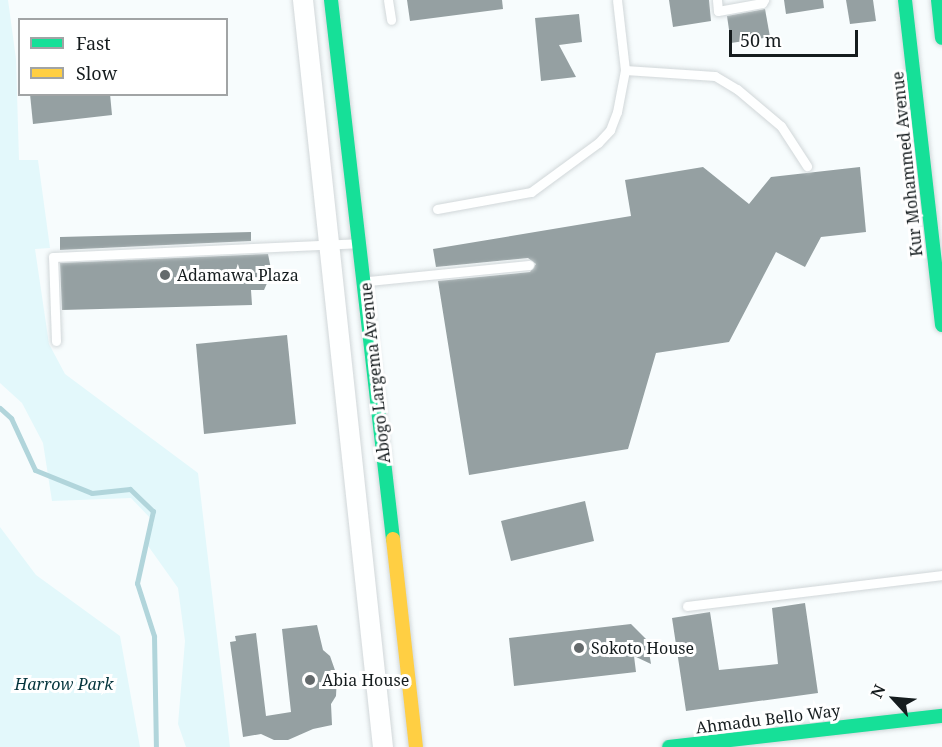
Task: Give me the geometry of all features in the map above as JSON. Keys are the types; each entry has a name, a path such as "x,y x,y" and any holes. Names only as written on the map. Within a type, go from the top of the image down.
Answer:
{"street":[{"name":"Abogo Largema Avenue","path":"303,0 383,747"},
{"name":"Abogo Largema Avenue","path":"331,0 365,282 416,747"},
{"name":"Kur Mohammed Avenue","path":"905,0 942,324"},
{"path":"938,0 942,38"},
{"name":"Ahmadu Bello Way","path":"669,747 942,716"}],"lane":[{"path":"388,0 391,20"},
{"path":"437,209 531,192 598,143 610,130 617,112 625,70 617,0"},
{"path":"717,0 718,11 762,3 764,0"},
{"path":"625,70 715,76 737,89 782,126 807,166"},
{"path":"56,341 53,257 359,243"},
{"path":"365,282 529,266"},
{"path":"687,606 942,575"}],"green space":[{"path":"0,0 8,0 16,59 19,160 38,160 50,248 35,249 49,344 65,374 198,473 230,747 186,747 178,724 185,641 178,588 146,543 154,522 131,498 52,501 43,443 22,403 0,383"},
{"name":"Harrow Park","path":"0,527 36,575 120,636 140,747 0,747"}],"building":[{"path":"407,0 502,0 503,9 410,21"},
{"path":"669,0 709,0 711,21 673,27"},
{"path":"784,0 823,0 824,8 786,14"},
{"path":"846,0 873,0 876,21 850,24"},
{"path":"765,9 770,37 731,43 727,16"},
{"path":"579,14 582,42 559,45 576,77 541,81 535,18"},
{"path":"30,96 110,96 112,115 33,124"},
{"path":"703,167 749,204 771,177 860,167 866,232 821,237 805,267 776,252 729,342 656,353 628,449 469,475 438,281 530,272 536,264 528,258 436,267 433,249 631,216 625,180"},
{"path":"251,232 251,241 60,250 60,237"},
{"name":"Adamawa Plaza","path":"268,254 271,269 268,281 264,290 251,290 252,305 62,310 60,263"},
{"path":"287,335 296,424 204,434 196,344"},
{"path":"585,501 594,541 511,561 501,521"},
{"path":"805,603 818,693 686,711 672,618 710,612 719,670 778,664 772,608"},
{"name":"Sokoto House","path":"631,624 647,640 651,664 634,656 636,672 514,686 509,638"},
{"name":"Abia House","path":"317,625 323,650 330,656 337,676 336,696 331,704 332,725 313,729 288,740 274,740 261,734 243,737 230,642 236,641 235,636 256,633 266,716 291,712 282,629"}],"waterway":[{"path":"0,408 11,418 35,470 92,493 130,489 153,511 137,583 154,636 156,747"}],"traffic: fast":[{"path":"331,0 393,539"},
{"path":"905,0 942,325"},
{"path":"938,0 942,38"},
{"path":"669,747 942,716"}],"traffic: slow":[{"path":"393,539 416,747"}],"place":[{"name":"Adamawa Plaza","path":"165,275"},
{"name":"Sokoto House","path":"579,648"},
{"name":"Abia House","path":"310,680"}]}
